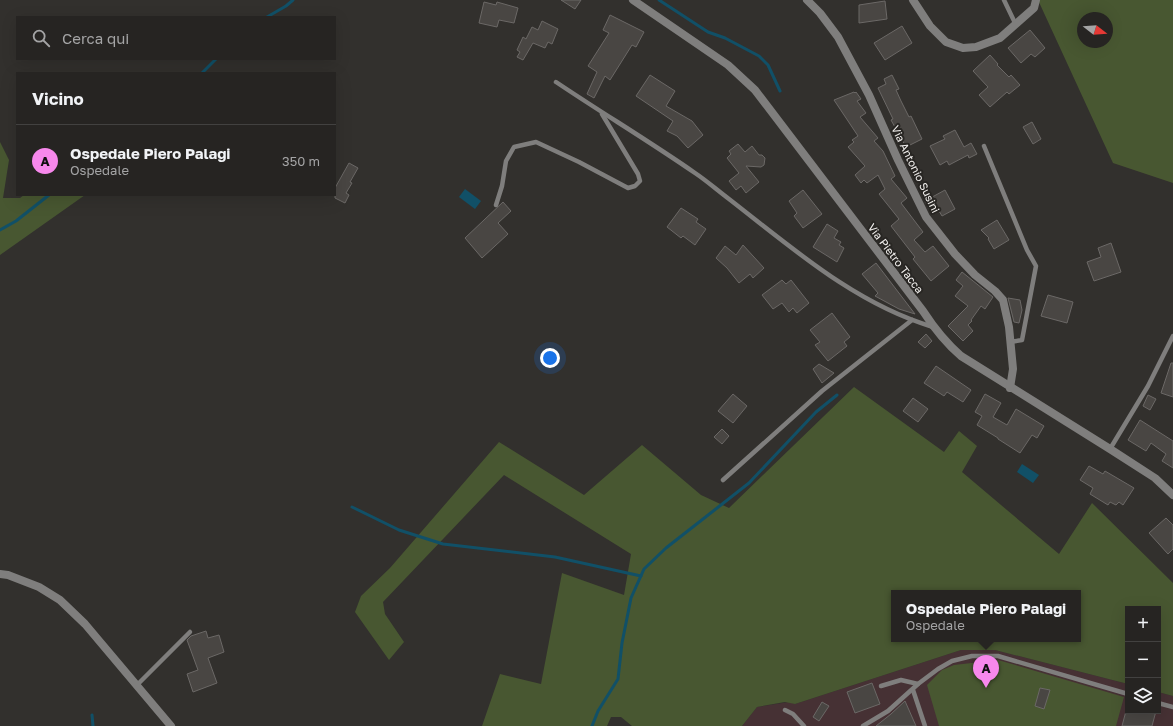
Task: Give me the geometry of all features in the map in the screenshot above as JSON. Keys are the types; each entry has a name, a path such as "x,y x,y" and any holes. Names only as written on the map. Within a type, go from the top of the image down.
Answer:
{"street":[{"name":"Via Pietro Tacca","path":"632,0 728,65 756,90 923,311 933,327 951,348 1010,388 1155,478 1173,495"},
{"name":"Via Antonio Susini","path":"807,0 820,13 842,43 926,217 955,254 975,275 995,291 1003,300 1009,327 1013,369 1010,388"},
{"path":"913,0 930,26 946,42 963,48 976,47 1000,38 1034,8 1036,0"},
{"path":"0,574 8,575 39,587 60,600 85,624 171,726"}],"lane":[{"path":"1004,0 1016,25"},
{"path":"556,82 696,173 814,265 872,301 912,320 933,327"},
{"path":"496,205 502,186 506,161 514,146 536,142 579,162 628,188 635,186 640,181 638,174 602,113"},
{"path":"984,146 1027,250 1036,266 1022,340 1010,342"},
{"path":"723,480 822,391 912,320"},
{"path":"1110,449 1148,386 1173,336"},
{"path":"137,685 190,632"},
{"path":"863,726 888,712 918,684 938,668 952,661 972,656 998,656 1125,693"},
{"path":"881,686 901,680 918,684"},
{"path":"913,690 925,726"},
{"path":"1161,703 1173,707"},
{"path":"785,710 793,714 804,726"}],"shaded area":[{"path":"961,650 995,650 1125,683 1125,714 1161,714 1161,693 1173,696 1173,726 742,726 757,707 789,702 795,704"}],"green space":[{"path":"1038,0 1173,0 1173,183 1113,163"},
{"path":"0,142 9,160 3,198 20,198 23,196 84,196 0,255"},
{"path":"854,387 944,452 959,431 977,446 962,472 1059,554 1092,503 1173,583 1173,696 1161,693 1161,606 1125,606 1125,683 995,650 961,650 795,704 785,702 757,707 742,726 632,726 621,717 611,717 607,726 482,726 500,674 541,684 562,573 624,595 631,554 504,475 383,602 385,614 404,642 389,660 355,612 361,596 390,568 499,442 584,495 642,445 701,495 729,508"},
{"path":"998,660 1124,697 1116,726 939,726 927,685 942,670 954,665"}],"water":[{"path":"465,189 481,201 475,209 459,197"},
{"path":"1022,464 1039,475 1033,483 1017,472"}],"building":[{"path":"561,0 581,0 575,9"},
{"path":"885,1 887,19 859,23 859,5"},
{"path":"484,2 496,5 497,2 518,8 514,23 499,20 497,27 479,23"},
{"path":"610,15 644,32 636,47 632,45 610,80 605,76 594,98 587,94 597,72 588,66 609,33 603,30"},
{"path":"542,21 558,29 552,44 548,42 545,48 533,43 523,60 517,57 520,52 517,50 523,37 526,39 532,27 538,30"},
{"path":"902,26 912,43 885,60 874,43"},
{"path":"1030,30 1045,48 1035,57 1031,54 1021,63 1008,48"},
{"path":"990,55 998,64 997,65 1009,77 1011,75 1020,85 1009,94 1007,92 990,107 979,95 988,87 973,71"},
{"path":"650,75 675,91 666,106 692,121 703,135 688,148 677,136 667,131 673,121 636,96"},
{"path":"892,75 899,89 896,90 901,101 909,117 911,116 922,139 906,147 891,120 893,119 878,88 886,84 884,79"},
{"path":"856,92 861,99 857,101 866,113 860,117 878,138 874,141 883,151 895,176 891,179 907,198 901,203 923,232 914,240 925,252 933,246 949,266 931,281 913,259 915,257 891,226 899,219 879,194 885,189 878,175 867,183 864,180 861,183 855,175 865,166 848,147 854,142 852,140 858,136 834,100"},
{"path":"1032,122 1041,139 1033,144 1023,127"},
{"path":"955,130 964,147 971,143 977,154 969,158 968,155 949,165 947,161 940,165 930,146 945,139 943,136"},
{"path":"738,144 745,152 752,146 759,155 762,155 765,158 764,165 761,167 746,166 759,182 746,193 741,186 736,190 729,181 739,173 727,158 731,154 729,151"},
{"path":"349,163 358,168 350,182 352,183 346,193 349,195 345,203 335,198 336,186"},
{"path":"803,190 822,214 803,228 794,216 797,213 789,201"},
{"path":"945,190 955,209 942,216 936,206 930,210 925,201"},
{"path":"503,202 511,211 498,223 508,234 482,258 465,238"},
{"path":"681,208 698,219 696,222 706,229 695,245 683,236 681,238 667,227"},
{"path":"997,220 1009,240 994,249 988,239 989,238 981,230"},
{"path":"827,224 838,231 834,238 841,242 839,245 844,248 837,262 813,247"},
{"path":"1111,243 1121,272 1094,281 1087,262 1101,257 1098,248"},
{"path":"743,245 764,268 753,278 750,274 739,283 727,268 716,258 725,246 736,255"},
{"path":"876,263 915,314 899,309 875,296 878,293 862,274"},
{"path":"962,272 993,297 985,309 981,306 971,320 972,321 968,325 973,331 963,341 948,326 968,306 955,296 963,286 956,280"},
{"path":"782,280 786,284 791,280 809,303 797,313 793,308 789,312 782,303 773,309 762,295"},
{"path":"1048,295 1073,302 1067,323 1041,316"},
{"path":"1008,298 1020,300 1022,310 1019,323 1014,322"},
{"path":"832,313 850,337 844,342 847,346 828,361 815,345 820,342 810,330"},
{"path":"926,334 932,341 925,348 918,342"},
{"path":"1171,363 1173,363 1173,397 1161,393"},
{"path":"819,364 834,373 822,383 813,369"},
{"path":"936,366 971,390 963,402 947,392 944,396 924,383"},
{"path":"733,394 747,406 733,423 718,411"},
{"path":"985,394 1001,403 993,417 1007,425 1016,409 1044,426 1037,438 1032,435 1020,453 977,425 982,416 975,412"},
{"path":"1148,395 1156,399 1150,410 1143,406"},
{"path":"913,398 928,409 918,422 903,411"},
{"path":"1140,420 1173,441 1173,468 1162,461 1166,454 1151,443 1146,451 1128,440"},
{"path":"722,429 729,436 722,444 714,437"},
{"path":"1089,466 1103,474 1105,471 1134,488 1123,505 1119,502 1116,505 1110,502 1108,505 1090,494 1093,488 1080,480"},
{"path":"1166,518 1173,525 1173,549 1168,554 1149,533"},
{"path":"206,631 208,638 219,635 224,652 208,658 217,683 193,692 187,674 198,670 187,640 191,636"},
{"path":"872,683 880,704 855,713 847,692"},
{"path":"1040,688 1050,690 1044,709 1035,706"},
{"path":"905,701 916,726 876,726 891,714"},
{"path":"822,702 829,706 819,721 813,717"},
{"path":"1125,714 1155,714 1152,726 1122,726"}],"waterway":[{"path":"269,16 293,0"},
{"path":"659,0 708,32 725,38 759,56 768,65 780,91"},
{"path":"203,72 215,60"},
{"path":"0,230 16,221 48,196"},
{"path":"592,726 598,711 618,679 622,643 631,598 644,569 666,548 749,483 816,412 837,395"},
{"path":"352,507 399,530 443,544 555,557 641,576"},
{"path":"92,715 93,726"}],"place":[{"name":"Ospedale Piero Palagi","path":"986,688"}]}
